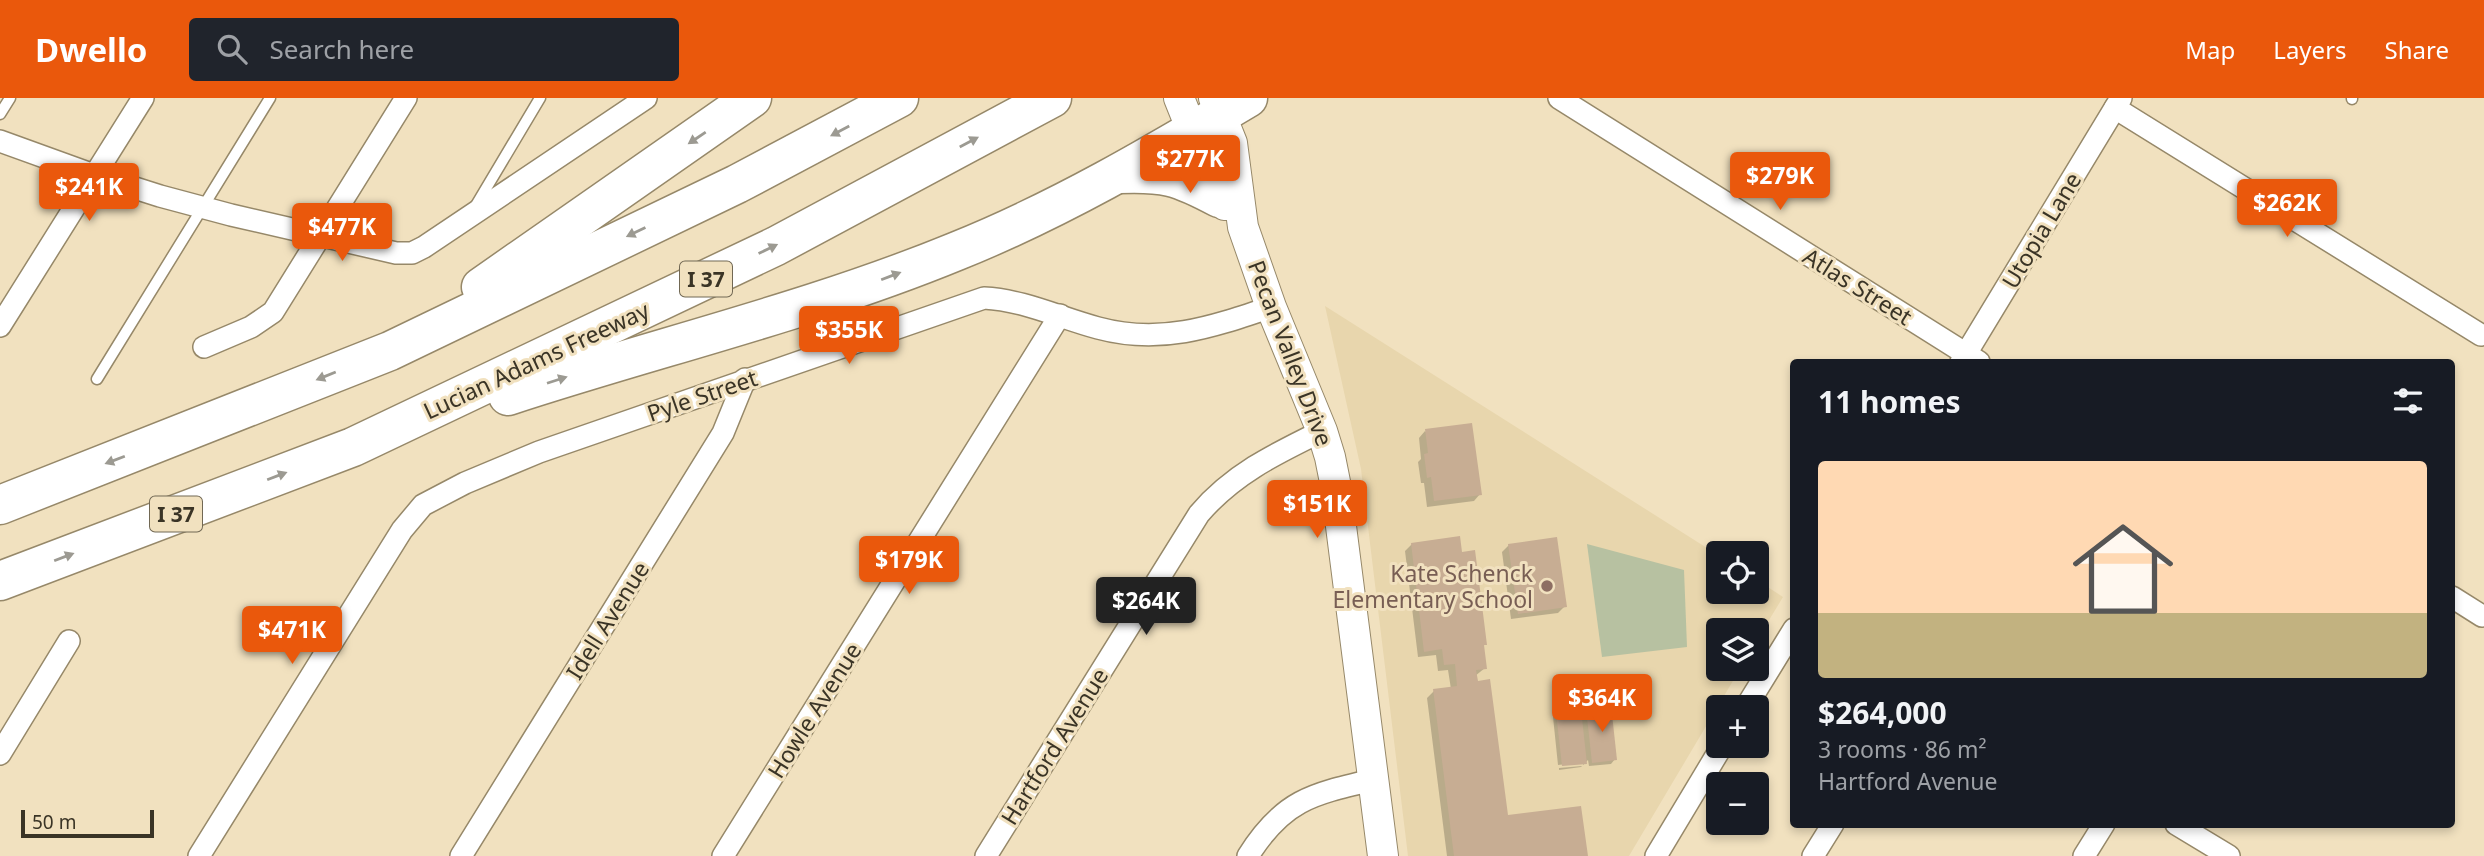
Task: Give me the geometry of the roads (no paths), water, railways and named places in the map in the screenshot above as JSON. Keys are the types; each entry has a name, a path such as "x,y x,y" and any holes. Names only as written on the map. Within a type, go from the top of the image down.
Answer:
{"highway":[{"path":"390,351 752,98"},
{"path":"0,505 390,351 737,184 899,98"},
{"name":"Lucian Adams Freeway","path":"0,581 353,447 776,246 1052,98"},
{"path":"353,447 560,379 844,294 1000,233 1118,174 1211,108"},
{"path":"1118,174 1167,174 1219,198"}],"main road":[{"name":"Pecan Valley Drive","path":"1211,108 1219,198 1243,227"},
{"name":"Pecan Valley Drive","path":"1211,108 1232,143 1243,227 1271,307 1331,457 1383,856"}],"street":[{"path":"0,326 143,98"},
{"path":"204,347 251,327 273,312 406,98"},
{"path":"0,141 94,176 202,207 396,253 412,253 646,98"},
{"name":"Atlas Street","path":"1559,98 1966,359"},
{"path":"2118,103 2481,335"},
{"name":"Utopia Lane","path":"1969,359 2118,103"},
{"name":"Pyle Street","path":"199,856 402,530 423,505 538,452 984,298 1009,301 1122,334 1160,335 1214,327 1271,307"},
{"name":"Howle Avenue","path":"723,856 1060,315"},
{"name":"Idell Avenue","path":"461,856 723,433 745,379"},
{"name":"Hartford Avenue","path":"986,856 1199,514 1213,498 1245,471 1322,431"},
{"path":"2455,599 2482,616"},
{"path":"1753,695 1790,636"},
{"path":"0,754 69,641"},
{"path":"1656,856 1716,758"},
{"path":"1248,856 1261,834 1289,808 1323,792 1373,780"},
{"path":"1813,856 1830,828"},
{"path":"2084,856 2102,828"},
{"path":"2183,828 2229,856"}],"lane":[{"path":"0,114 10,98"},
{"path":"97,379 270,98"},
{"path":"469,217 540,98"}],"place":[{"name":"Kate Schenck Elementary School","path":"1547,586"}]}
